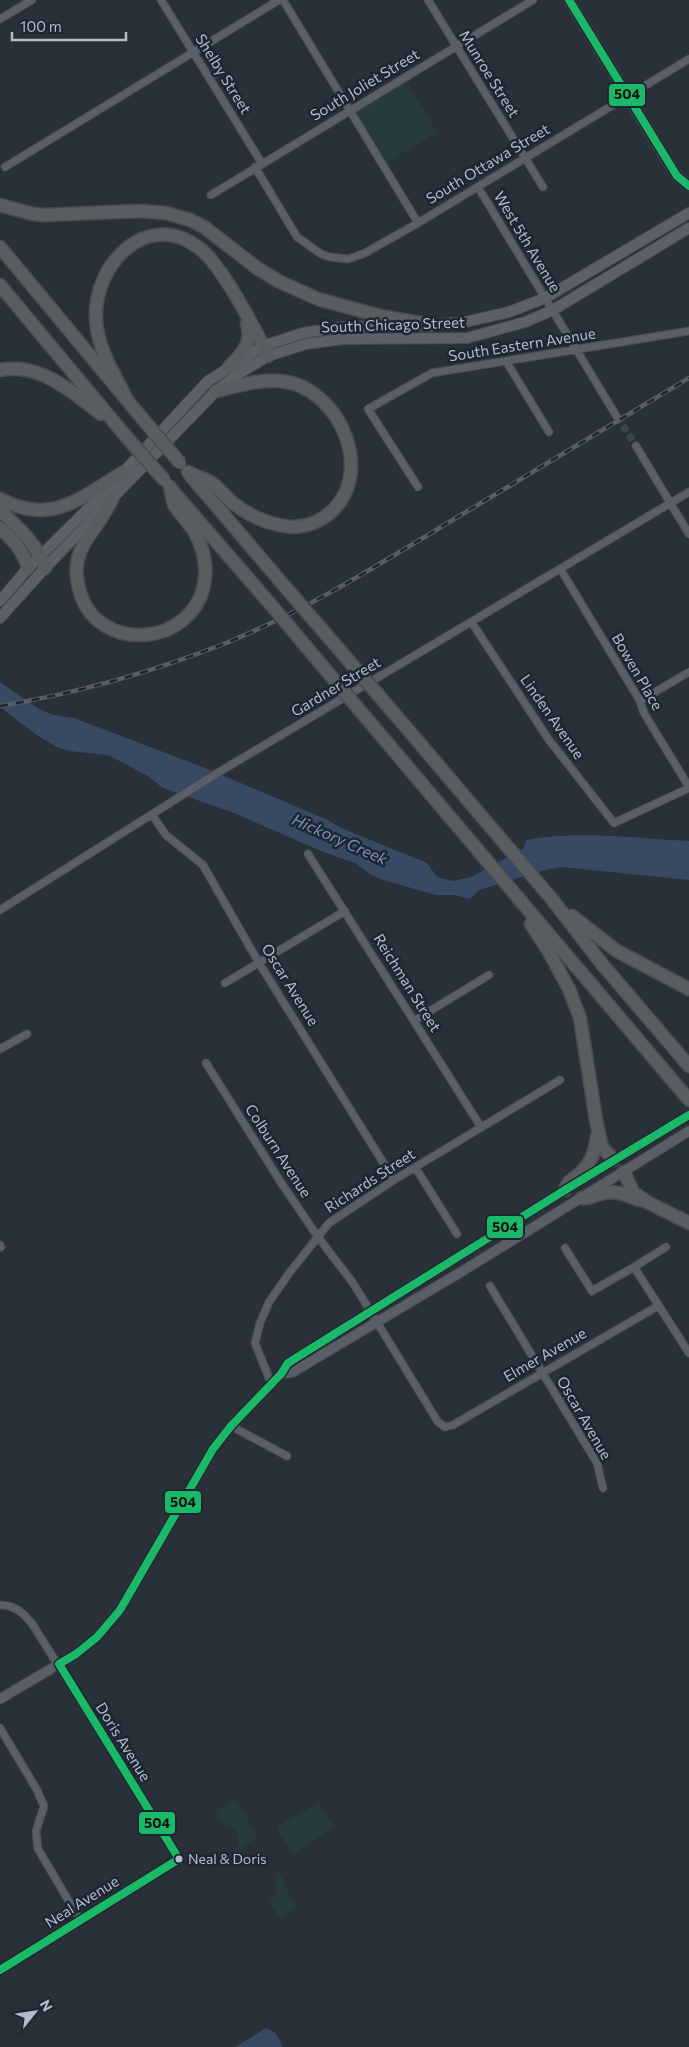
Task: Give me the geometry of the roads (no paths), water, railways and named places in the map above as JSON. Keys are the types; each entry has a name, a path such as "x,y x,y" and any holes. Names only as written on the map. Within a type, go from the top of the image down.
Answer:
{"highway":[{"path":"0,205 42,215 155,211 176,215 204,227 257,268 298,291 342,307 431,325"},
{"path":"127,400 103,350 98,333 96,312 98,292 106,274 117,258 133,244 149,236 177,236 193,244 215,264 265,351"},
{"path":"0,247 184,468 551,898 602,964 689,1066"},
{"path":"0,285 688,1098"},
{"path":"229,367 243,353 247,346 249,330 244,314"},
{"path":"0,370 20,368 40,373 61,383 121,430"},
{"path":"184,468 212,483 238,507 280,526 302,526 316,523 339,505 347,488 351,469 350,448 344,429 333,411 318,397 301,387 281,381 258,381 216,391"},
{"path":"0,499 14,506 33,510 58,509 75,502 124,472"},
{"path":"112,500 85,541 77,560 77,581 81,599 93,616 106,626 125,634 142,636 158,634 176,626 191,613 201,596 205,578 204,557 199,544 192,528 174,506 167,484"},
{"path":"0,510 32,542 43,563"},
{"path":"0,528 16,543 28,568"},
{"path":"551,898 591,933 617,951 689,989"},
{"path":"525,907 530,923 550,952 569,989 580,1018 602,1147 614,1160"},
{"path":"565,1190 570,1180 584,1170 592,1159 598,1128"},
{"path":"624,1172 633,1192 647,1202"},
{"path":"582,1198 617,1192 647,1202 689,1223"}],"main road":[{"path":"569,0 668,162 678,176 689,186"},
{"name":"South Chicago Street","path":"0,618 43,563 124,472 208,381 229,367 303,333 342,327 431,325 465,322 530,305 689,213"},
{"name":"South Chicago Street","path":"0,601 28,568 43,563 112,500 216,391 265,351 343,339 467,338 499,330 553,310 689,228"}],"street":[{"path":"0,19 20,3 32,0"},
{"name":"Shelby Street","path":"161,0 262,162"},
{"path":"5,167 279,0"},
{"path":"283,0 418,222"},
{"name":"Munroe Street","path":"428,0 543,187"},
{"name":"South Joliet Street","path":"210,194 534,0"},
{"name":"South Ottawa Street","path":"255,167 297,237 330,258 348,259 365,253 478,187 689,59"},
{"name":"West 5th Avenue","path":"478,187 618,417"},
{"name":"South Eastern Avenue","path":"418,487 368,409 432,373 689,331"},
{"path":"506,361 549,432"},
{"path":"636,446 689,534"},
{"name":"Gardner Street","path":"0,910 220,772 689,492"},
{"name":"Bowen Place","path":"561,570 640,701 644,713 689,788"},
{"name":"Linden Avenue","path":"472,623 549,740 614,823 689,788"},
{"path":"640,701 689,672"},
{"name":"Oscar Avenue","path":"152,815 166,835 203,865 260,963 394,1180"},
{"name":"Reichman Street","path":"308,854 415,1020 481,1128"},
{"path":"225,983 345,912"},
{"path":"415,1020 489,975"},
{"path":"0,1049 26,1034"},
{"name":"Colburn Avenue","path":"206,1063 243,1125 318,1236 353,1283 438,1422 445,1427"},
{"name":"Richards Street","path":"272,1383 260,1360 255,1343 260,1323 269,1302 318,1236 330,1223 394,1180 560,1080"},
{"path":"0,1699 76,1654 97,1637 120,1610 213,1449 231,1426 281,1374 288,1364 565,1190 689,1115"},
{"path":"281,1374 293,1372 377,1322 689,1131"},
{"path":"614,1160 624,1172"},
{"path":"416,1167 456,1234"},
{"path":"565,1248 592,1291 666,1247"},
{"path":"634,1267 658,1306 686,1341 689,1353"},
{"name":"Oscar Avenue","path":"490,1286 597,1463 603,1488"},
{"name":"Elmer Avenue","path":"445,1427 453,1425 658,1306"},
{"path":"231,1426 287,1456"},
{"name":"Doris Avenue","path":"0,1605 11,1605 26,1615 59,1664 179,1859"},
{"path":"0,1728 37,1790 44,1806 36,1831 38,1848 80,1920"},
{"name":"Neal Avenue","path":"0,1970 179,1859"}],"water":[{"name":"Hickory Creek","path":"0,682 39,709 53,715 74,718 205,768 328,820 341,828 427,863 437,877 453,881 471,877 524,848 526,840 587,835 689,841 689,880 562,867 541,871 479,890 470,899 455,895 436,895 383,880 371,875 355,863 321,851 234,813 163,788 146,775 108,755 69,751 57,747 38,736 0,707"},
{"path":"266,2028 277,2035 282,2047 235,2047"}],"tunnel":[{"path":"617,417 636,446"}],"railway":[{"path":"0,706 58,695 143,672 199,654 284,617 369,570 689,378"}],"place":[{"name":"Neal & Doris","path":"179,1859"}]}
